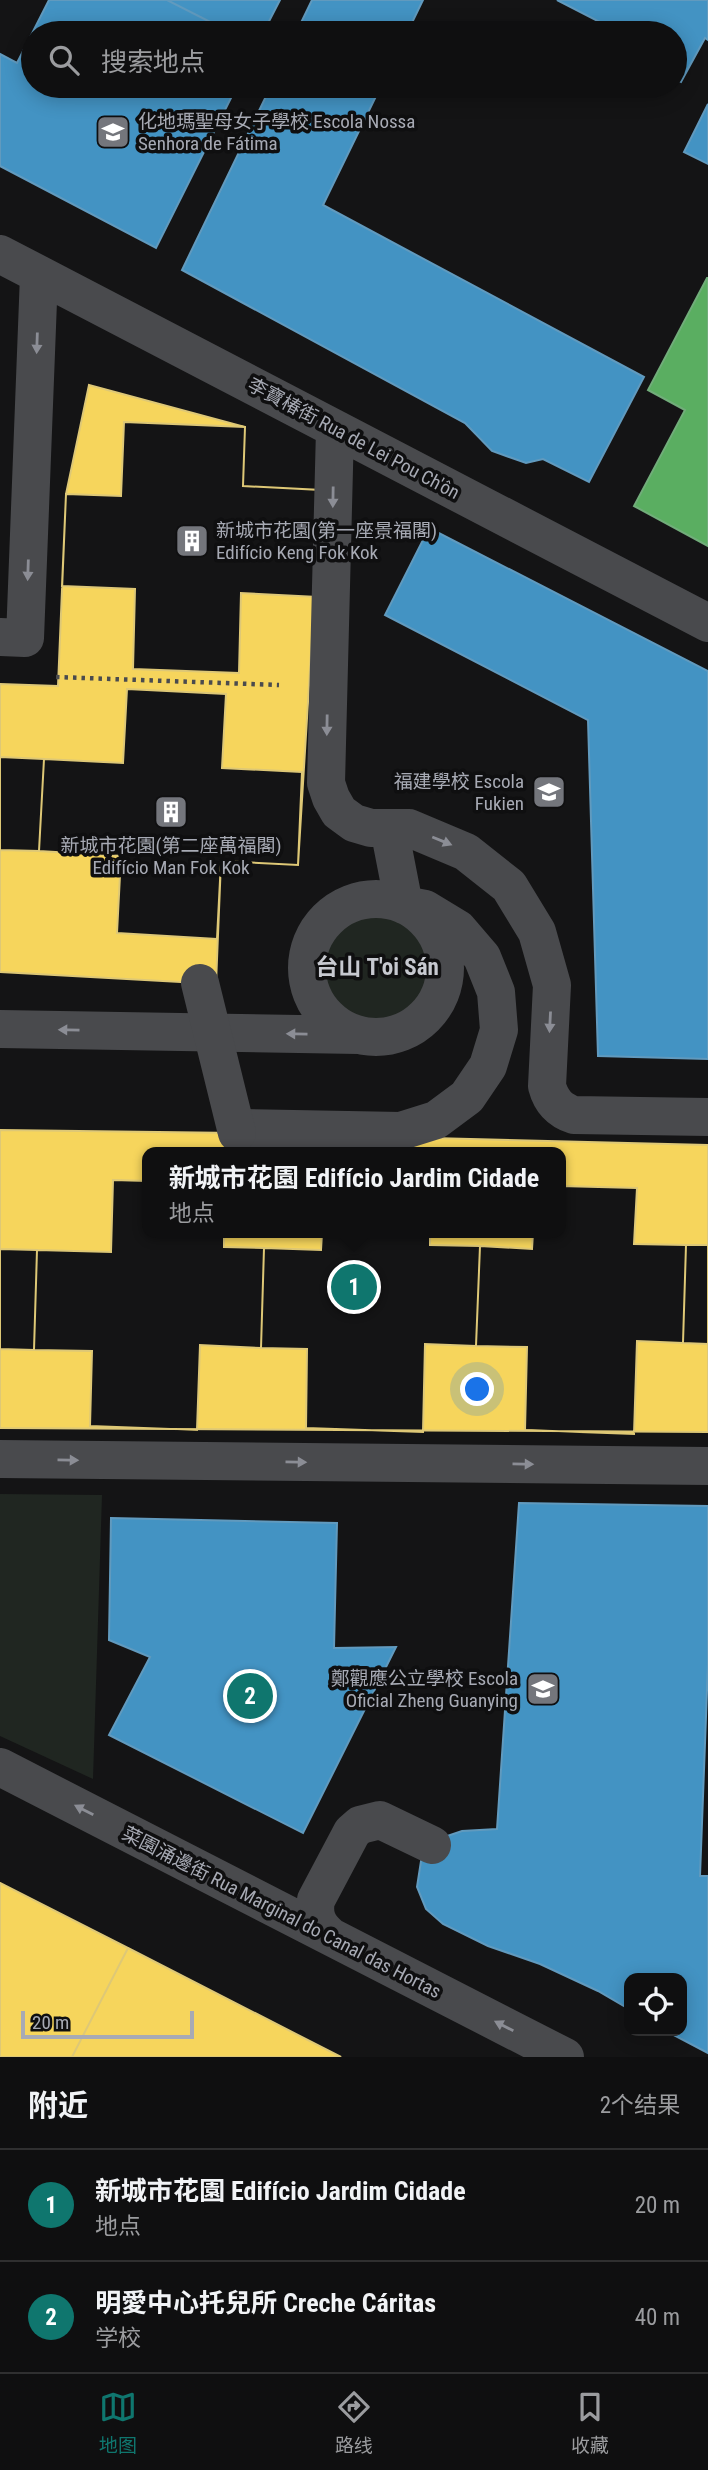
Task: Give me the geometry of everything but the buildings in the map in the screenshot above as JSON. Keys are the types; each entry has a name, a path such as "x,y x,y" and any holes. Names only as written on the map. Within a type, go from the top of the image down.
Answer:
{"street":[{"name":"李寶椿街 Rua de Lei Pou Ch'ôn","path":"0,254 708,623"},
{"path":"0,637 25,638 39,275"},
{"path":"335,429 326,783 331,799 339,812 354,822 371,828 409,828 467,852 509,886 537,932 552,985 547,1086 556,1105 574,1115 708,1117"},
{"path":"0,1029 386,1037 407,1030 424,1017 437,1000 445,979 444,958 438,938 424,918 404,905 389,828"},
{"path":"200,983 236,1130 401,1131 436,1120 467,1097 488,1066 499,1030 496,992 482,957 458,929 425,909 381,899 357,900 335,911 319,928 309,949 306,974 313,996 327,1016 344,1029 365,1035"},
{"path":"0,1459 708,1466"},
{"name":"菜園涌邊街 Rua Marginal do Canal das Hortas","path":"0,1767 565,2057"},
{"path":"330,1936 316,1921 316,1900 352,1832 360,1825 380,1820 432,1845"},
{"path":"279,1910 289,1913 299,1911 316,1900"}],"path":[{"path":"52,677 328,687"}],"shaded area":[{"path":"376,906 400,911 420,924 433,944 438,968 433,992 420,1012 400,1025 376,1030 352,1025 332,1012 319,992 314,968 319,944 332,924 352,911"},
{"path":"0,1494 102,1495 93,1779 0,1736"}],"place":[{"name":"化地瑪聖母女子學校 Escola Nossa Senhora de Fátima","path":"113,132"},
{"name":"新城市花園(第一座景福閣) Edifício Keng Fok Kok","path":"192,541"},
{"name":"福建學校 Escola Fukien","path":"549,792"},
{"name":"新城市花園(第二座萬福閣) Edifício Man Fok Kok","path":"171,812"},
{"name":"新城市花園 Edifício Jardim Cidade","path":"354,1287"},
{"name":"鄭觀應公立學校 Escola Oficial Zheng Guanying","path":"543,1689"},
{"name":"明愛中心托兒所 Creche Cáritas","path":"250,1696"}],"district":[{"name":"台山 T'oi Sán","path":"377,967"}]}
